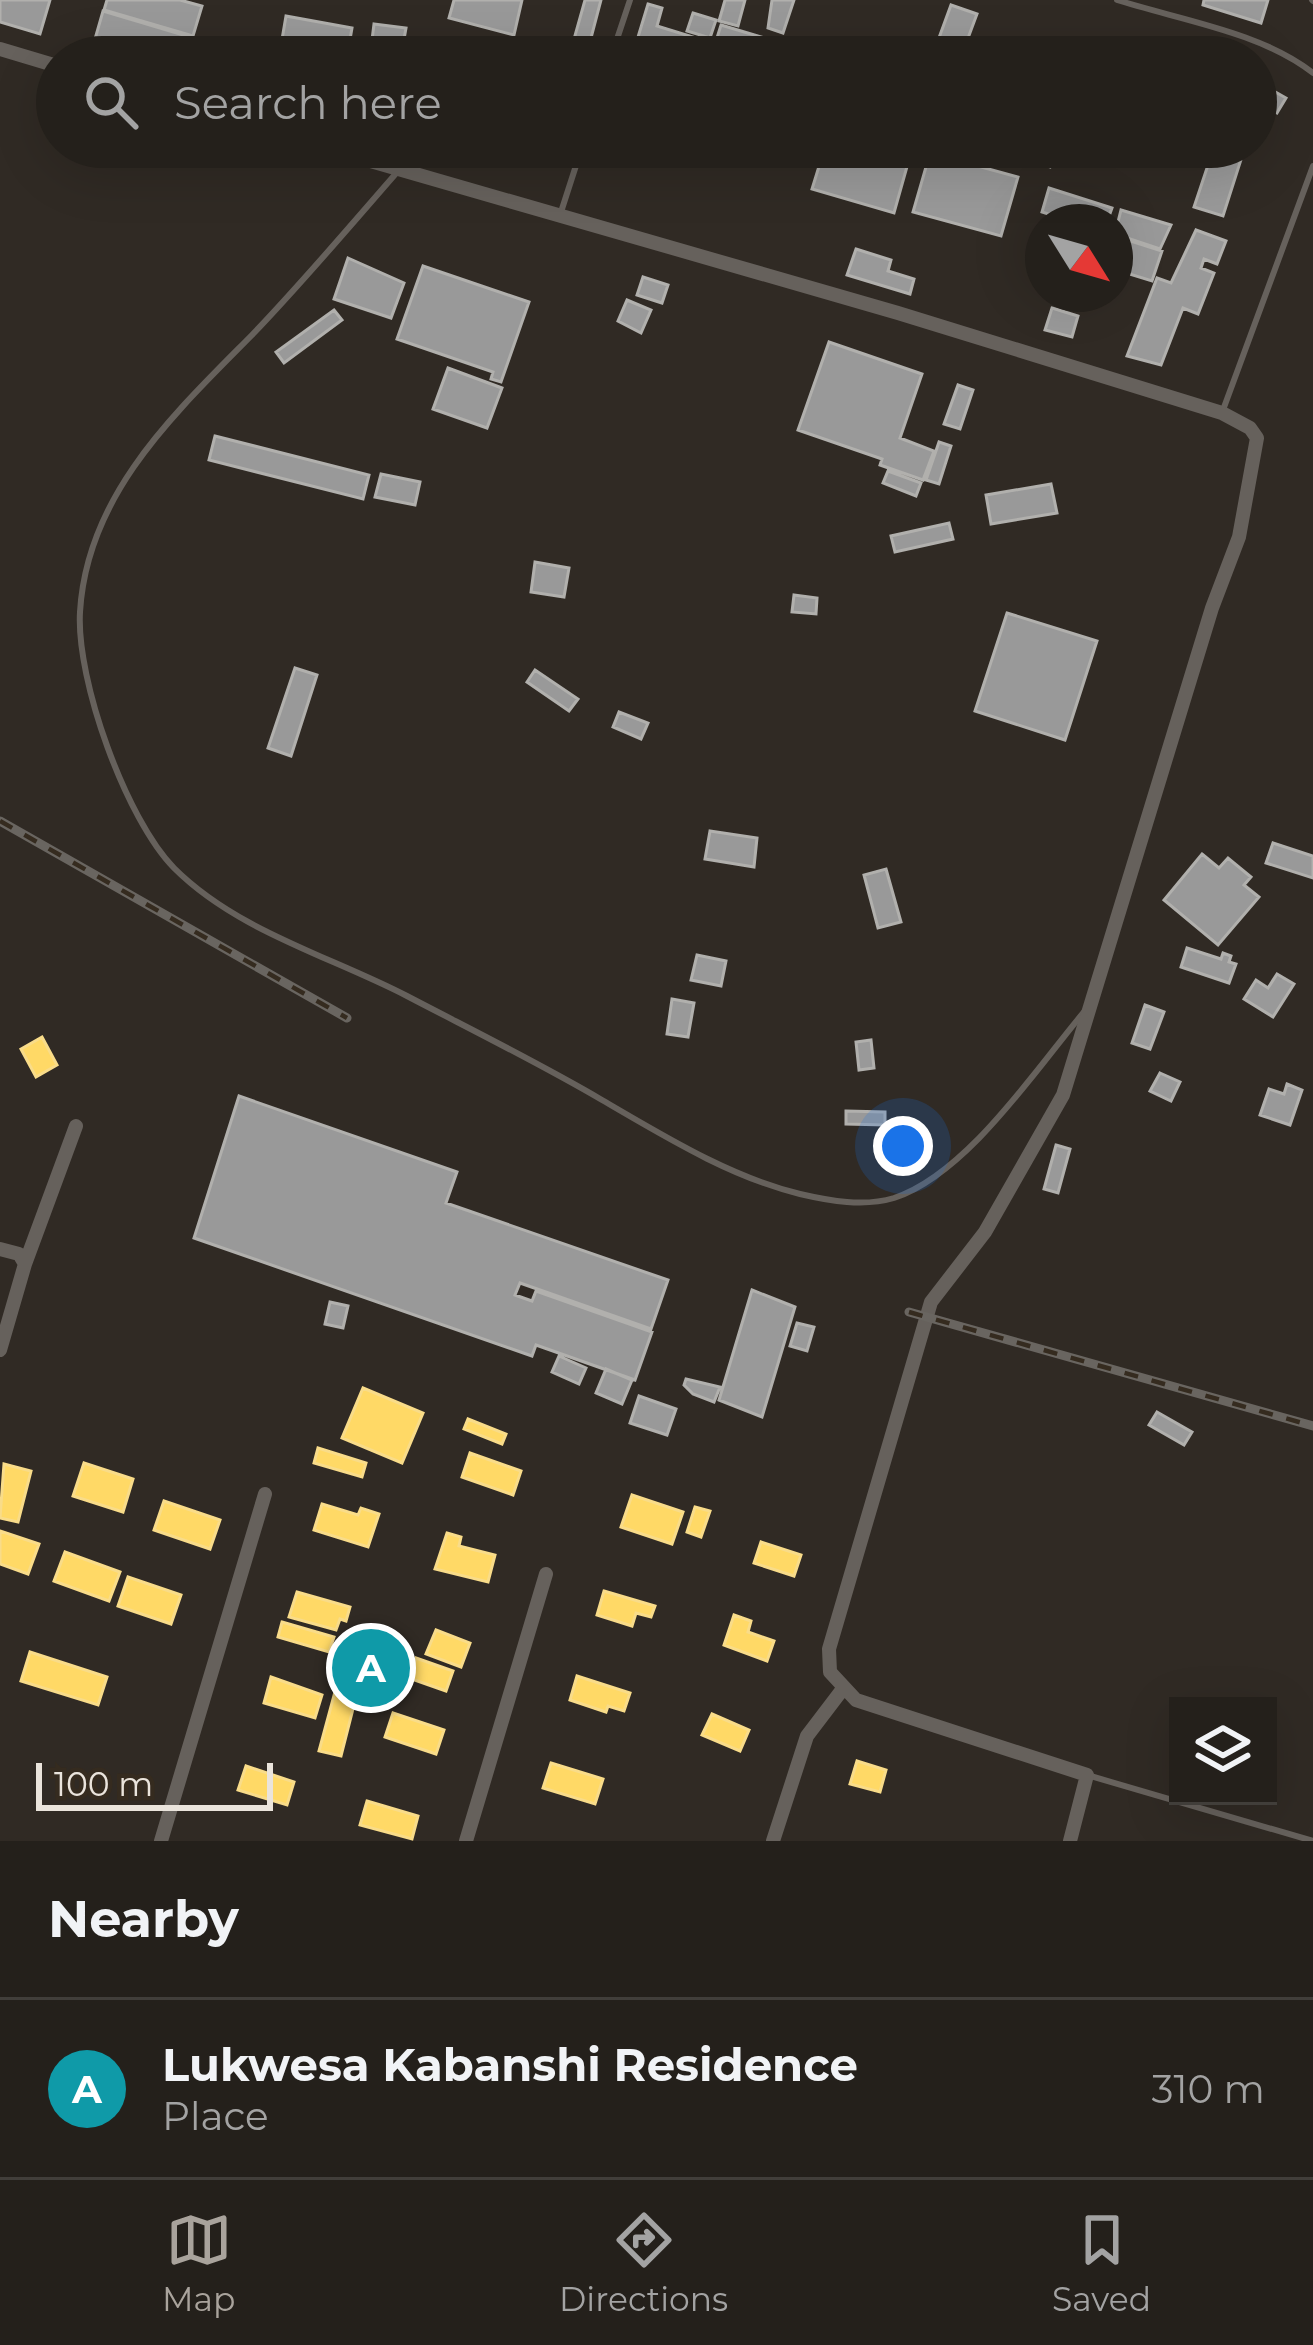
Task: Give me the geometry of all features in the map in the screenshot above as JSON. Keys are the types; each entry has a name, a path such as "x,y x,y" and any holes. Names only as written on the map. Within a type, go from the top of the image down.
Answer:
{"street":[{"path":"0,49 36,60"},
{"path":"392,168 1222,413 1250,428 1257,438 1239,537 1212,608 1063,1095 985,1232 931,1302 836,1616 830,1672 842,1690 881,1712 1087,1775 1070,1841"},
{"path":"0,1350 25,1264 76,1126"},
{"path":"0,1249 19,1254 25,1264"},
{"path":"161,1841 265,1494"},
{"path":"466,1841 546,1574"},
{"path":"773,1841 807,1736 842,1690"}],"lane":[{"path":"618,36 630,0"},
{"path":"1117,0 1230,36"},
{"path":"1277,51 1292,56 1313,73"},
{"path":"1222,413 1313,166"},
{"path":"561,215 576,168"},
{"path":"399,170 148,443 87,558 80,614 82,653 101,722 147,837 177,871 260,928 406,995 659,1133 799,1194 855,1204 894,1198 925,1182 973,1142 1095,999"},
{"path":"1087,1775 1313,1841"}],"building: Homes":[{"path":"42,1037 57,1065 36,1077 21,1049"},
{"path":"363,1388 423,1413 402,1463 342,1438"},
{"path":"468,1419 506,1434 502,1444 464,1429"},
{"path":"318,1448 366,1463 362,1477 314,1463"},
{"path":"470,1453 521,1471 513,1495 462,1477"},
{"path":"84,1463 133,1479 123,1512 73,1496"},
{"path":"4,1464 31,1471 18,1522 0,1518"},
{"path":"632,1495 683,1512 672,1544 621,1527"},
{"path":"164,1501 220,1520 210,1549 154,1530"},
{"path":"322,1504 358,1515 361,1508 379,1514 368,1547 314,1530"},
{"path":"695,1507 710,1511 701,1537 687,1532"},
{"path":"0,1531 39,1544 28,1574 0,1564"},
{"path":"447,1533 461,1537 459,1546 495,1555 488,1582 435,1569"},
{"path":"761,1542 801,1555 794,1576 754,1563"},
{"path":"65,1552 120,1572 109,1601 54,1581"},
{"path":"128,1577 181,1595 171,1624 118,1606"},
{"path":"604,1591 655,1606 651,1617 636,1613 632,1626 597,1615"},
{"path":"297,1592 350,1607 346,1621 340,1619 336,1630 289,1617"},
{"path":"734,1615 751,1621 748,1632 774,1641 767,1661 724,1645"},
{"path":"282,1622 334,1637 329,1652 278,1637"},
{"path":"436,1630 470,1643 461,1667 426,1654"},
{"path":"339,1644 362,1657 353,1671 331,1658"},
{"path":"30,1652 107,1677 98,1705 21,1681"},
{"path":"416,1658 453,1671 446,1691 409,1678"},
{"path":"577,1676 630,1693 624,1711 608,1706 606,1712 570,1700"},
{"path":"271,1677 322,1695 315,1718 264,1703"},
{"path":"336,1688 357,1693 341,1756 319,1751"},
{"path":"393,1713 444,1730 436,1754 385,1737"},
{"path":"712,1714 749,1730 740,1751 702,1735"},
{"path":"857,1761 886,1770 880,1792 850,1784"},
{"path":"551,1763 603,1779 595,1804 543,1788"},
{"path":"246,1766 294,1782 287,1805 238,1790"},
{"path":"367,1801 418,1816 412,1839 360,1825"}],"building: Industry":[{"path":"0,0 50,0 40,34 0,22"},
{"path":"107,0 180,0 202,6 193,36 104,10"},
{"path":"454,0 522,0 514,35 449,18"},
{"path":"585,0 601,0 592,36 575,36"},
{"path":"725,0 745,0 738,26 719,21"},
{"path":"772,0 794,0 783,33 768,28"},
{"path":"1204,0 1268,0 1261,23 1203,5"},
{"path":"648,4 662,8 657,26 690,36 638,36"},
{"path":"951,5 977,14 969,36 940,36"},
{"path":"103,11 187,36 96,36"},
{"path":"693,13 716,20 711,36 687,31"},
{"path":"286,16 352,28 351,36 283,36"},
{"path":"374,24 406,28 405,36 372,36"},
{"path":"721,25 758,36 718,36"},
{"path":"1277,93 1286,98 1277,113"},
{"path":"818,168 907,168 894,213 812,189"},
{"path":"926,168 985,168 1018,177 1001,236 913,212"},
{"path":"1207,168 1238,168 1223,216 1194,207"},
{"path":"1049,188 1099,204 1044,204"},
{"path":"1133,214 1171,225 1160,249 1133,240"},
{"path":"1196,230 1226,241 1217,264 1204,259 1201,268 1214,273 1198,314 1183,308 1161,365 1127,356 1157,278 1171,283"},
{"path":"1133,242 1162,251 1152,281 1133,275"},
{"path":"856,249 891,260 888,271 914,279 910,294 847,275"},
{"path":"348,258 404,283 391,318 334,299"},
{"path":"423,266 529,302 501,382 491,379 493,372 397,339"},
{"path":"643,277 668,285 662,303 637,295"},
{"path":"627,300 651,310 641,333 618,321"},
{"path":"334,310 342,320 284,363 276,352"},
{"path":"1051,312 1078,316 1072,337 1045,330"},
{"path":"829,342 922,374 900,438 934,451 923,480 880,465 882,459 798,430"},
{"path":"448,368 502,388 487,428 433,409"},
{"path":"958,385 973,390 960,429 944,424"},
{"path":"215,436 369,475 363,499 209,460"},
{"path":"939,442 951,446 939,484 926,480"},
{"path":"888,471 921,483 916,496 883,483"},
{"path":"381,474 420,482 415,505 375,497"},
{"path":"1051,484 1057,513 991,524 986,495"},
{"path":"949,523 953,539 895,552 891,536"},
{"path":"535,562 569,568 564,597 531,592"},
{"path":"794,595 817,598 816,614 792,612"},
{"path":"1007,613 1097,641 1065,740 975,711"},
{"path":"295,668 317,675 291,756 268,748"},
{"path":"535,670 578,699 569,711 527,682"},
{"path":"619,712 648,723 641,739 613,727"},
{"path":"710,831 757,838 754,867 705,859"},
{"path":"1273,843 1313,856 1313,878 1266,863"},
{"path":"1202,854 1219,868 1228,858 1251,877 1244,885 1259,897 1218,945 1164,900"},
{"path":"886,869 901,922 878,928 864,875"},
{"path":"1187,948 1221,959 1223,953 1231,956 1229,962 1236,964 1229,983 1181,967"},
{"path":"697,955 726,961 721,986 691,980"},
{"path":"1277,974 1294,984 1273,1017 1244,999 1256,980 1268,988"},
{"path":"672,999 694,1003 688,1037 667,1034"},
{"path":"1145,1005 1164,1012 1150,1049 1132,1043"},
{"path":"871,1040 874,1068 859,1070 856,1042"},
{"path":"1160,1073 1180,1082 1171,1101 1150,1091"},
{"path":"1287,1084 1302,1090 1290,1125 1260,1115 1269,1089 1284,1094"},
{"path":"239,1096 457,1172 446,1203 668,1280 651,1329 520,1283 515,1295 532,1301 536,1291 652,1332 635,1380 536,1345 532,1356 194,1238"},
{"path":"846,1111 885,1112 885,1125 846,1124"},
{"path":"1056,1145 1070,1149 1058,1193 1044,1189"},
{"path":"752,1290 795,1307 762,1417 719,1400"},
{"path":"330,1302 348,1306 343,1328 325,1324"},
{"path":"797,1323 814,1327 807,1351 790,1346"},
{"path":"559,1356 586,1368 579,1384 552,1372"},
{"path":"606,1369 632,1380 622,1404 596,1393"},
{"path":"686,1379 720,1387 714,1402 693,1394 684,1385"},
{"path":"639,1396 676,1409 667,1435 630,1423"},
{"path":"1157,1412 1192,1432 1184,1445 1149,1425"}],"railway":[{"path":"0,821 347,1018"},
{"path":"909,1312 1313,1426"}],"place":[{"name":"Lukwesa Kabanshi Residence","path":"371,1668"}]}
